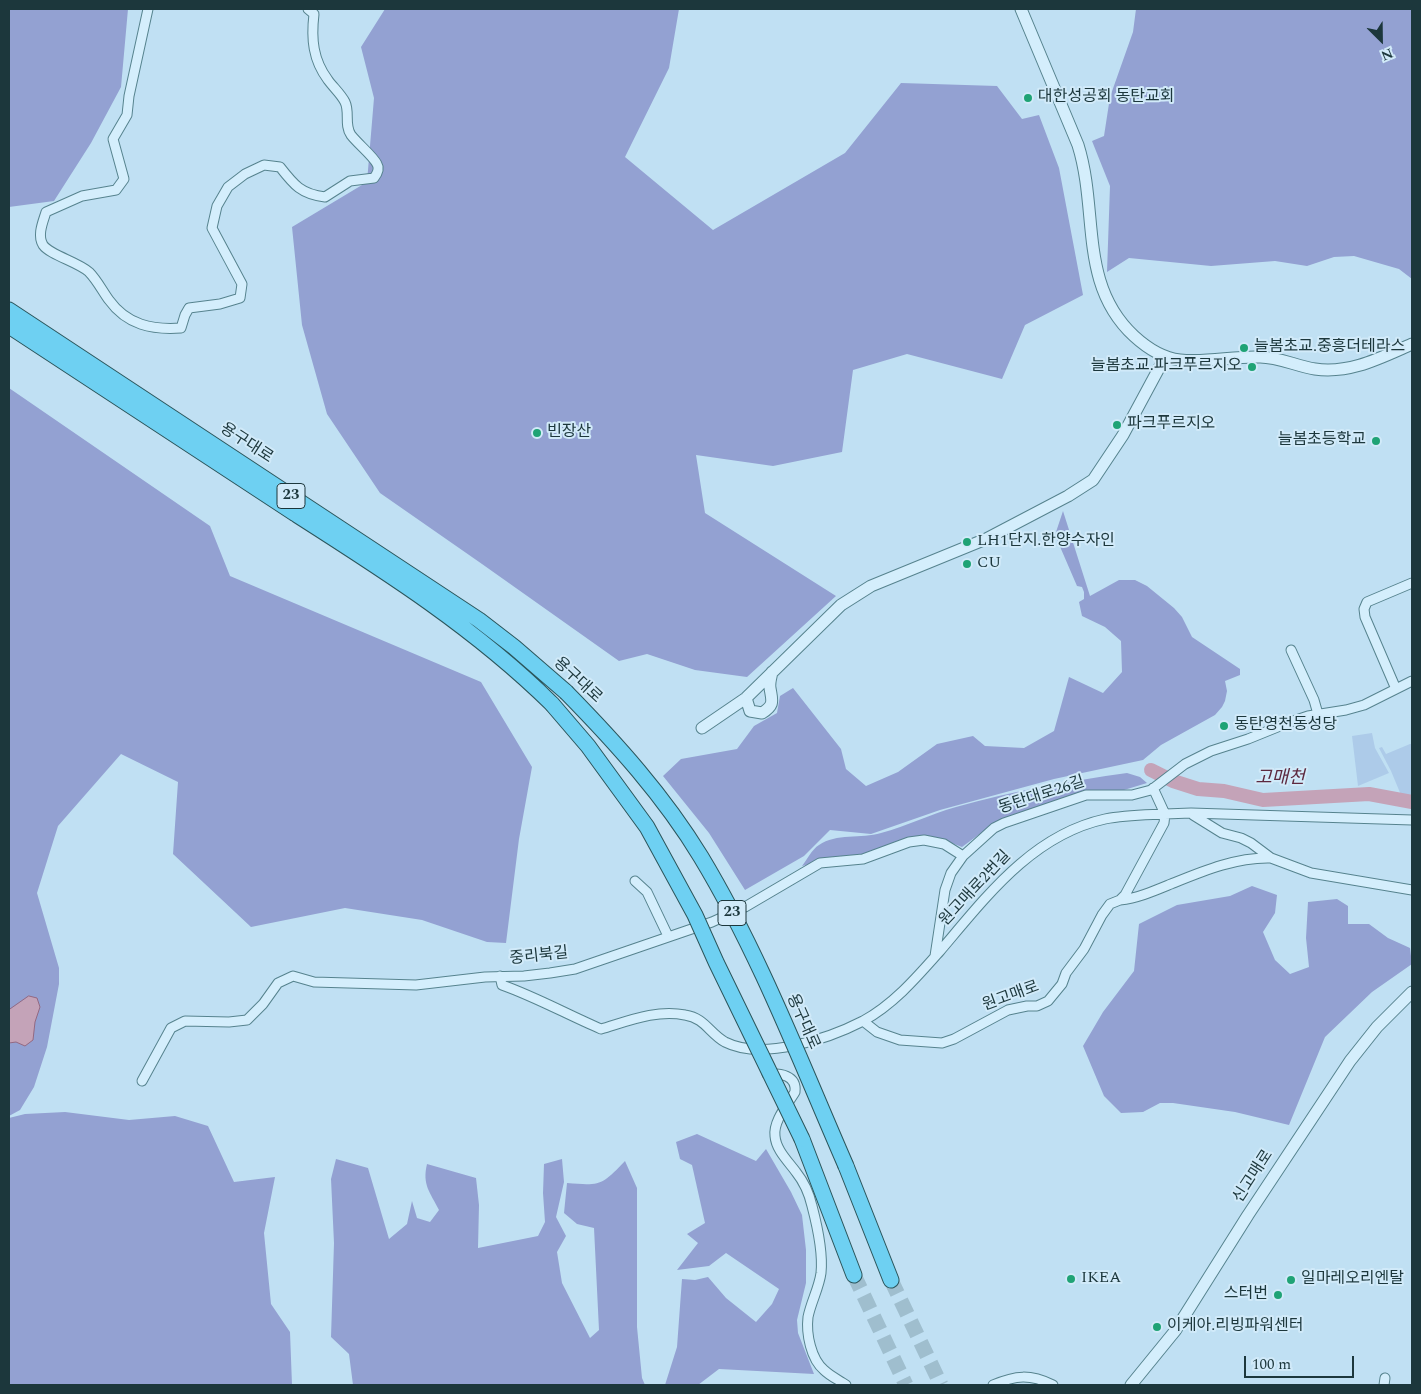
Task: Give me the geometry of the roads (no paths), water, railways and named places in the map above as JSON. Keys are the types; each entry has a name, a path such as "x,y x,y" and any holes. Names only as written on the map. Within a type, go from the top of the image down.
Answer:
{"highway":[{"name":"용구대로","path":"9,310 479,620 514,647 566,692 611,737 668,809 700,855 744,936 846,1166 891,1280"},
{"name":"용구대로","path":"9,326 414,590 493,650 527,679 552,704 588,746 652,836 695,915 802,1139 854,1275"}],"street":[{"path":"148,9 129,96 127,115 113,139 124,179 116,190 82,196 46,212 40,232 42,244 51,252 69,259 90,273 113,305 128,320 165,329 181,328 189,308 220,304 240,298 242,284 212,228 217,206 228,187 245,174 264,165 280,167 300,190 310,195 325,197 350,181 374,178 377,174 377,163 362,148 348,129 345,102 320,69 315,54 312,30 314,14 308,9"},
{"path":"1021,9 1078,145 1084,164 1096,271 1102,292 1114,314 1139,341 1165,357 1200,362 1246,356 1265,356 1313,369 1334,371 1359,367 1412,344"},
{"path":"702,728 746,698 842,605 871,586 986,539 1068,496 1092,480 1123,435 1165,357"},
{"path":"1396,690 1365,617 1364,610 1367,602 1412,583"},
{"path":"1291,650 1314,700 1318,714"},
{"path":"746,698 750,711 762,713 769,709 773,699 769,687 772,672"},
{"path":"1412,682 1364,704 1346,710 1318,714 1290,722 1248,739 1211,750 1179,768 1155,787 1165,814 1191,813 1412,820"},
{"name":"동탄대로26길","path":"935,957 947,880 963,856 994,828 1004,822 1081,797 1132,795 1155,787"},
{"path":"1191,813 1222,833 1240,838 1271,858 1311,873 1412,890"},
{"name":"원고매로","path":"863,1021 877,1032 900,1040 942,1043 954,1039 1008,1010 1018,1007 1037,1006 1048,1001 1062,984 1066,973 1084,949 1102,915 1110,904 1120,900 1125,895 1164,823 1165,814"},
{"name":"원고매로2번길","path":"863,1021 882,1009 904,991 997,884 1031,854 1060,836 1104,819 1134,815 1165,814"},
{"name":"중리북길","path":"142,1081 171,1028 184,1022 246,1020 263,1004 278,983 293,976 314,982 416,985 485,976 550,974 575,969 712,922 745,907 820,863 863,859 909,842 924,840 944,844 963,856"},
{"path":"1120,900 1142,896 1220,865 1256,858 1271,858"},
{"path":"635,881 647,892 668,936"},
{"path":"500,976 502,985 540,1000 570,1016 601,1029 650,1015 682,1014 699,1019 723,1041 737,1047 762,1050 811,1041 844,1030 863,1021"},
{"name":"신고매로","path":"1131,1385 1175,1331 1350,1061 1377,1027 1412,992"},
{"path":"762,1050 757,1061 764,1074 783,1074 794,1082 796,1087 796,1092 777,1124 775,1134 781,1152 799,1176 808,1193 816,1227 821,1266 818,1284 808,1317 811,1345 814,1355 824,1370 846,1385"},
{"path":"993,1385 1026,1376 1040,1378 1053,1385"}],"waterway":[{"name":"고매천","path":"1151,770 1173,781 1198,789 1224,791 1263,800 1369,794 1412,802"}],"tunnel":[{"path":"854,1275 906,1385"},
{"path":"891,1280 941,1385"}],"place":[{"name":"대한성공회 동탄교회","path":"1028,98"},
{"name":"늘봄초교.중흥더테라스","path":"1244,348"},
{"name":"늘봄초교.파크푸르지오","path":"1252,367"},
{"name":"파크푸르지오","path":"1117,425"},
{"name":"빈장산","path":"537,433"},
{"name":"늘봄초등학교","path":"1376,441"},
{"name":"LH1단지.한양수자인","path":"967,542"},
{"name":"CU","path":"967,564"},
{"name":"동탄영천동성당","path":"1224,726"},
{"name":"IKEA","path":"1071,1279"},
{"name":"일마레오리엔탈","path":"1291,1280"},
{"name":"스터번","path":"1278,1295"},
{"name":"이케아.리빙파워센터","path":"1157,1327"}]}
